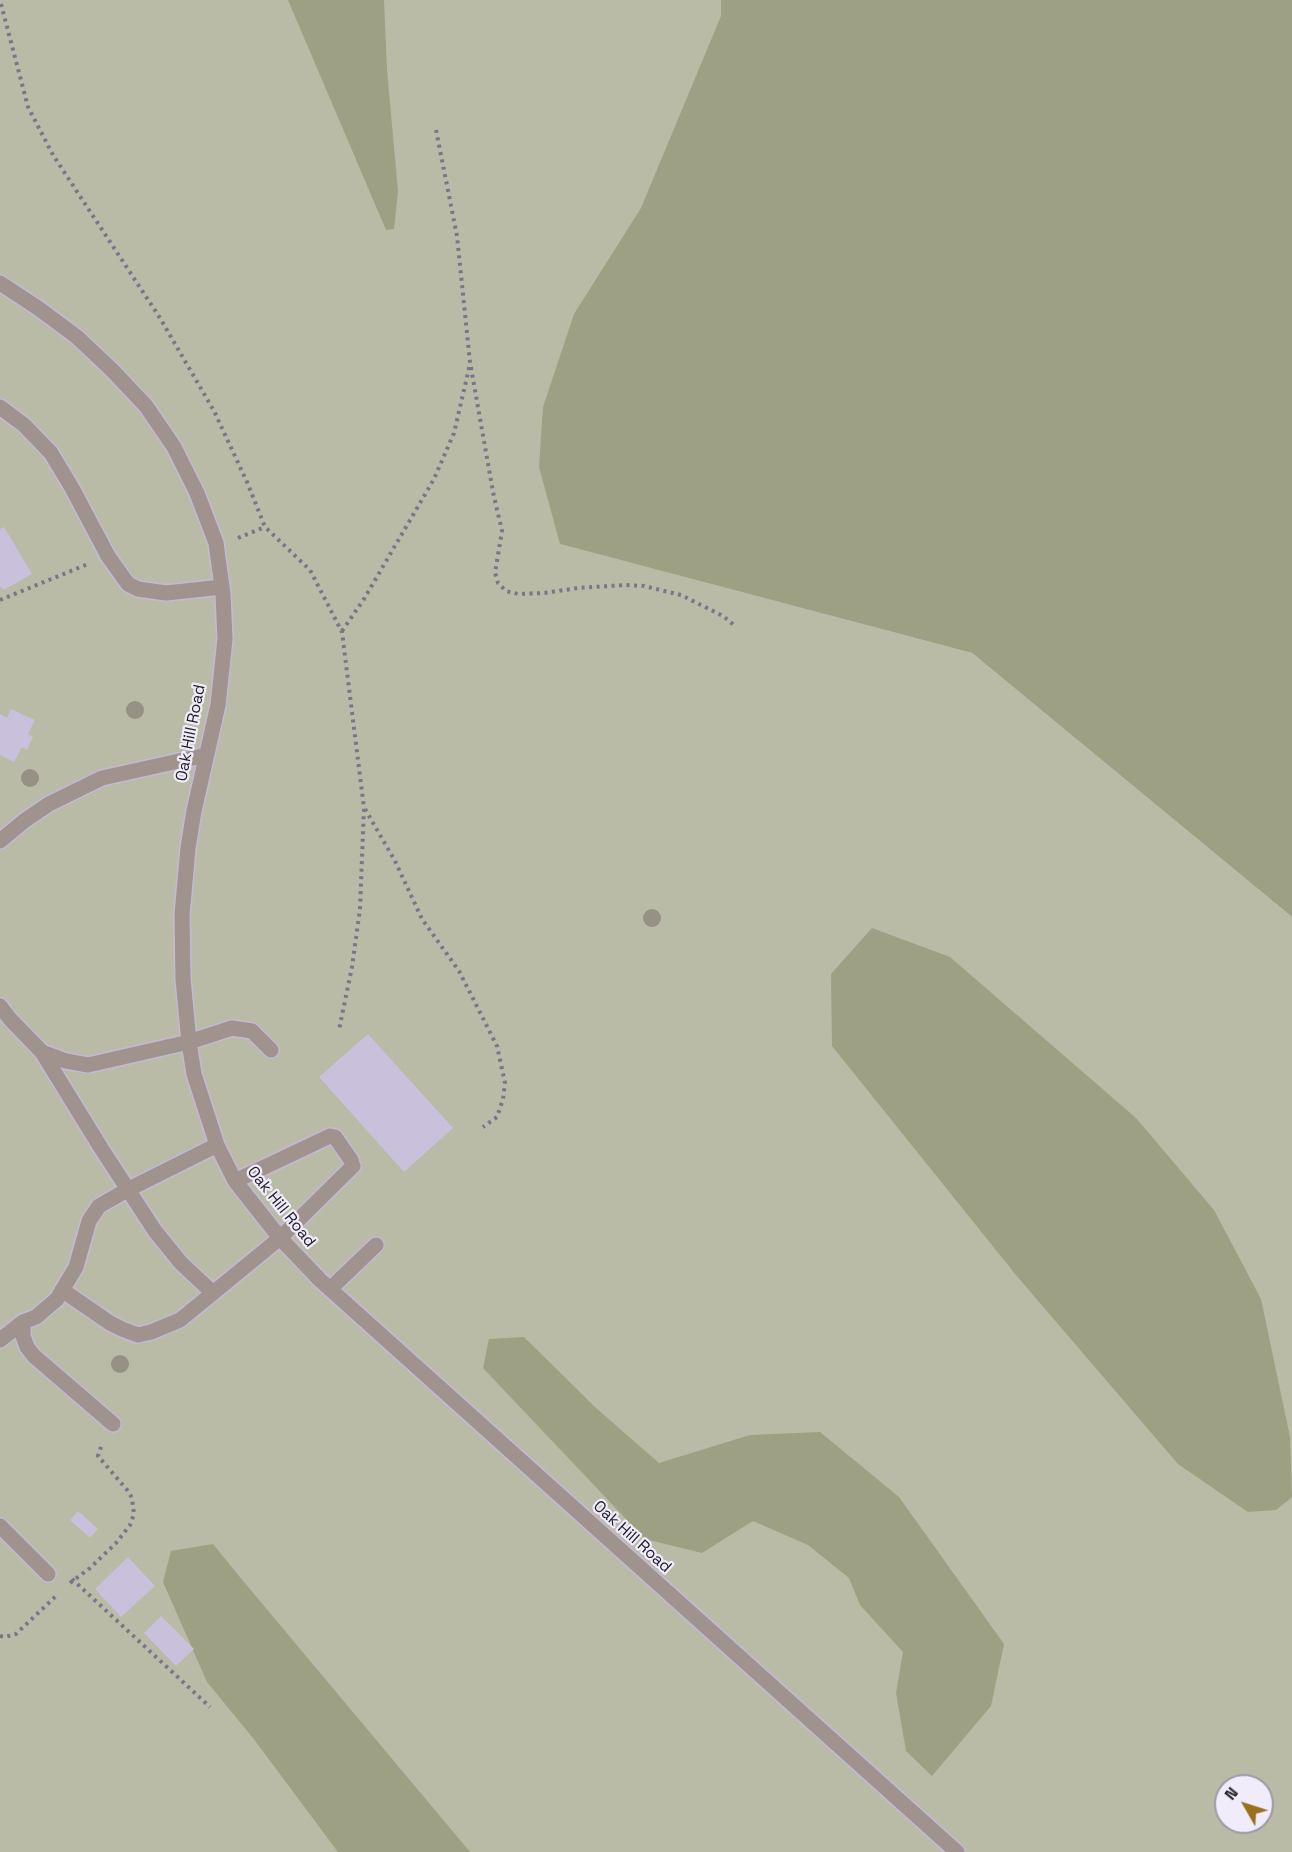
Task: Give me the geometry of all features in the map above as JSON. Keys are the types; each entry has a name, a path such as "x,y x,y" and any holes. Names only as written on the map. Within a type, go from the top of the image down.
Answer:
{"street":[{"name":"Oak Hill Road","path":"0,283 77,337 146,406 174,447 197,493 216,543 222,587 225,639 218,705 188,848 182,915 183,979 194,1074 217,1145 235,1181 280,1238 330,1289 957,1852"},
{"path":"0,407 38,438 51,453 108,556 128,584 138,589 166,592 222,587"},
{"path":"0,841 24,821 50,804 102,778 206,755"},
{"path":"0,1006 42,1052 155,1230 181,1263 213,1293"},
{"path":"42,1052 66,1061 88,1065 189,1042 232,1028 252,1031 272,1050"},
{"path":"62,1290 110,1323 138,1335 180,1320 280,1238 352,1166 351,1160 335,1137 330,1136 235,1181"},
{"path":"0,1340 23,1322 36,1317 57,1299 76,1267 89,1221 99,1206 217,1145"},
{"path":"330,1289 376,1245"},
{"path":"23,1322 23,1336 34,1356 113,1424"},
{"path":"0,1526 48,1574"}],"path":[{"path":"1,4 28,107 53,155 160,318 208,401 248,482 265,527 310,570 342,632 364,808 360,909 352,968 339,1030"},
{"path":"436,130 457,236 470,362 502,531 495,573 498,583 506,591 518,594 578,588 644,586 681,596 723,616 735,626"},
{"path":"342,632 370,589 434,479 454,433 470,362"},
{"path":"0,600 108,556"},
{"path":"364,808 395,861 422,919 459,971 497,1046 505,1083 503,1099 497,1117 483,1127"},
{"path":"65,1588 116,1543 130,1525 134,1514 132,1498 98,1456 113,1424"},
{"path":"48,1574 58,1572 73,1580 210,1707"},
{"path":"0,1636 16,1634 57,1595"}],"green space":[{"path":"0,0 808,0 561,544 972,653 1292,917 1292,1852 0,1852"},
{"path":"288,0 384,0 387,70 398,191 394,229 386,230"},
{"path":"721,0 1292,0 1292,917 972,653 560,544 539,467 543,407 574,314 641,208 721,16"},
{"path":"872,928 950,957 1136,1118 1214,1210 1261,1299 1290,1437 1292,1497 1276,1510 1248,1512 1178,1464 1016,1275 832,1046 831,974"},
{"path":"524,1337 596,1408 659,1463 750,1435 820,1432 899,1497 1004,1644 991,1706 932,1776 906,1751 896,1693 903,1652 860,1605 849,1578 808,1545 753,1521 702,1553 645,1539 483,1368 489,1339"},
{"path":"213,1544 470,1852 338,1852 253,1738 207,1682 163,1582 171,1551"}],"building":[{"path":"4,527 32,574 4,590 0,586 0,529"},
{"path":"11,709 35,720 28,734 33,737 27,750 22,747 14,762 0,755 0,714 7,718"},
{"path":"368,1034 453,1128 404,1172 319,1077"},
{"path":"78,1511 98,1529 90,1538 70,1520"},
{"path":"128,1557 155,1586 121,1617 95,1589"},
{"path":"161,1616 194,1649 176,1666 144,1633"}]}
